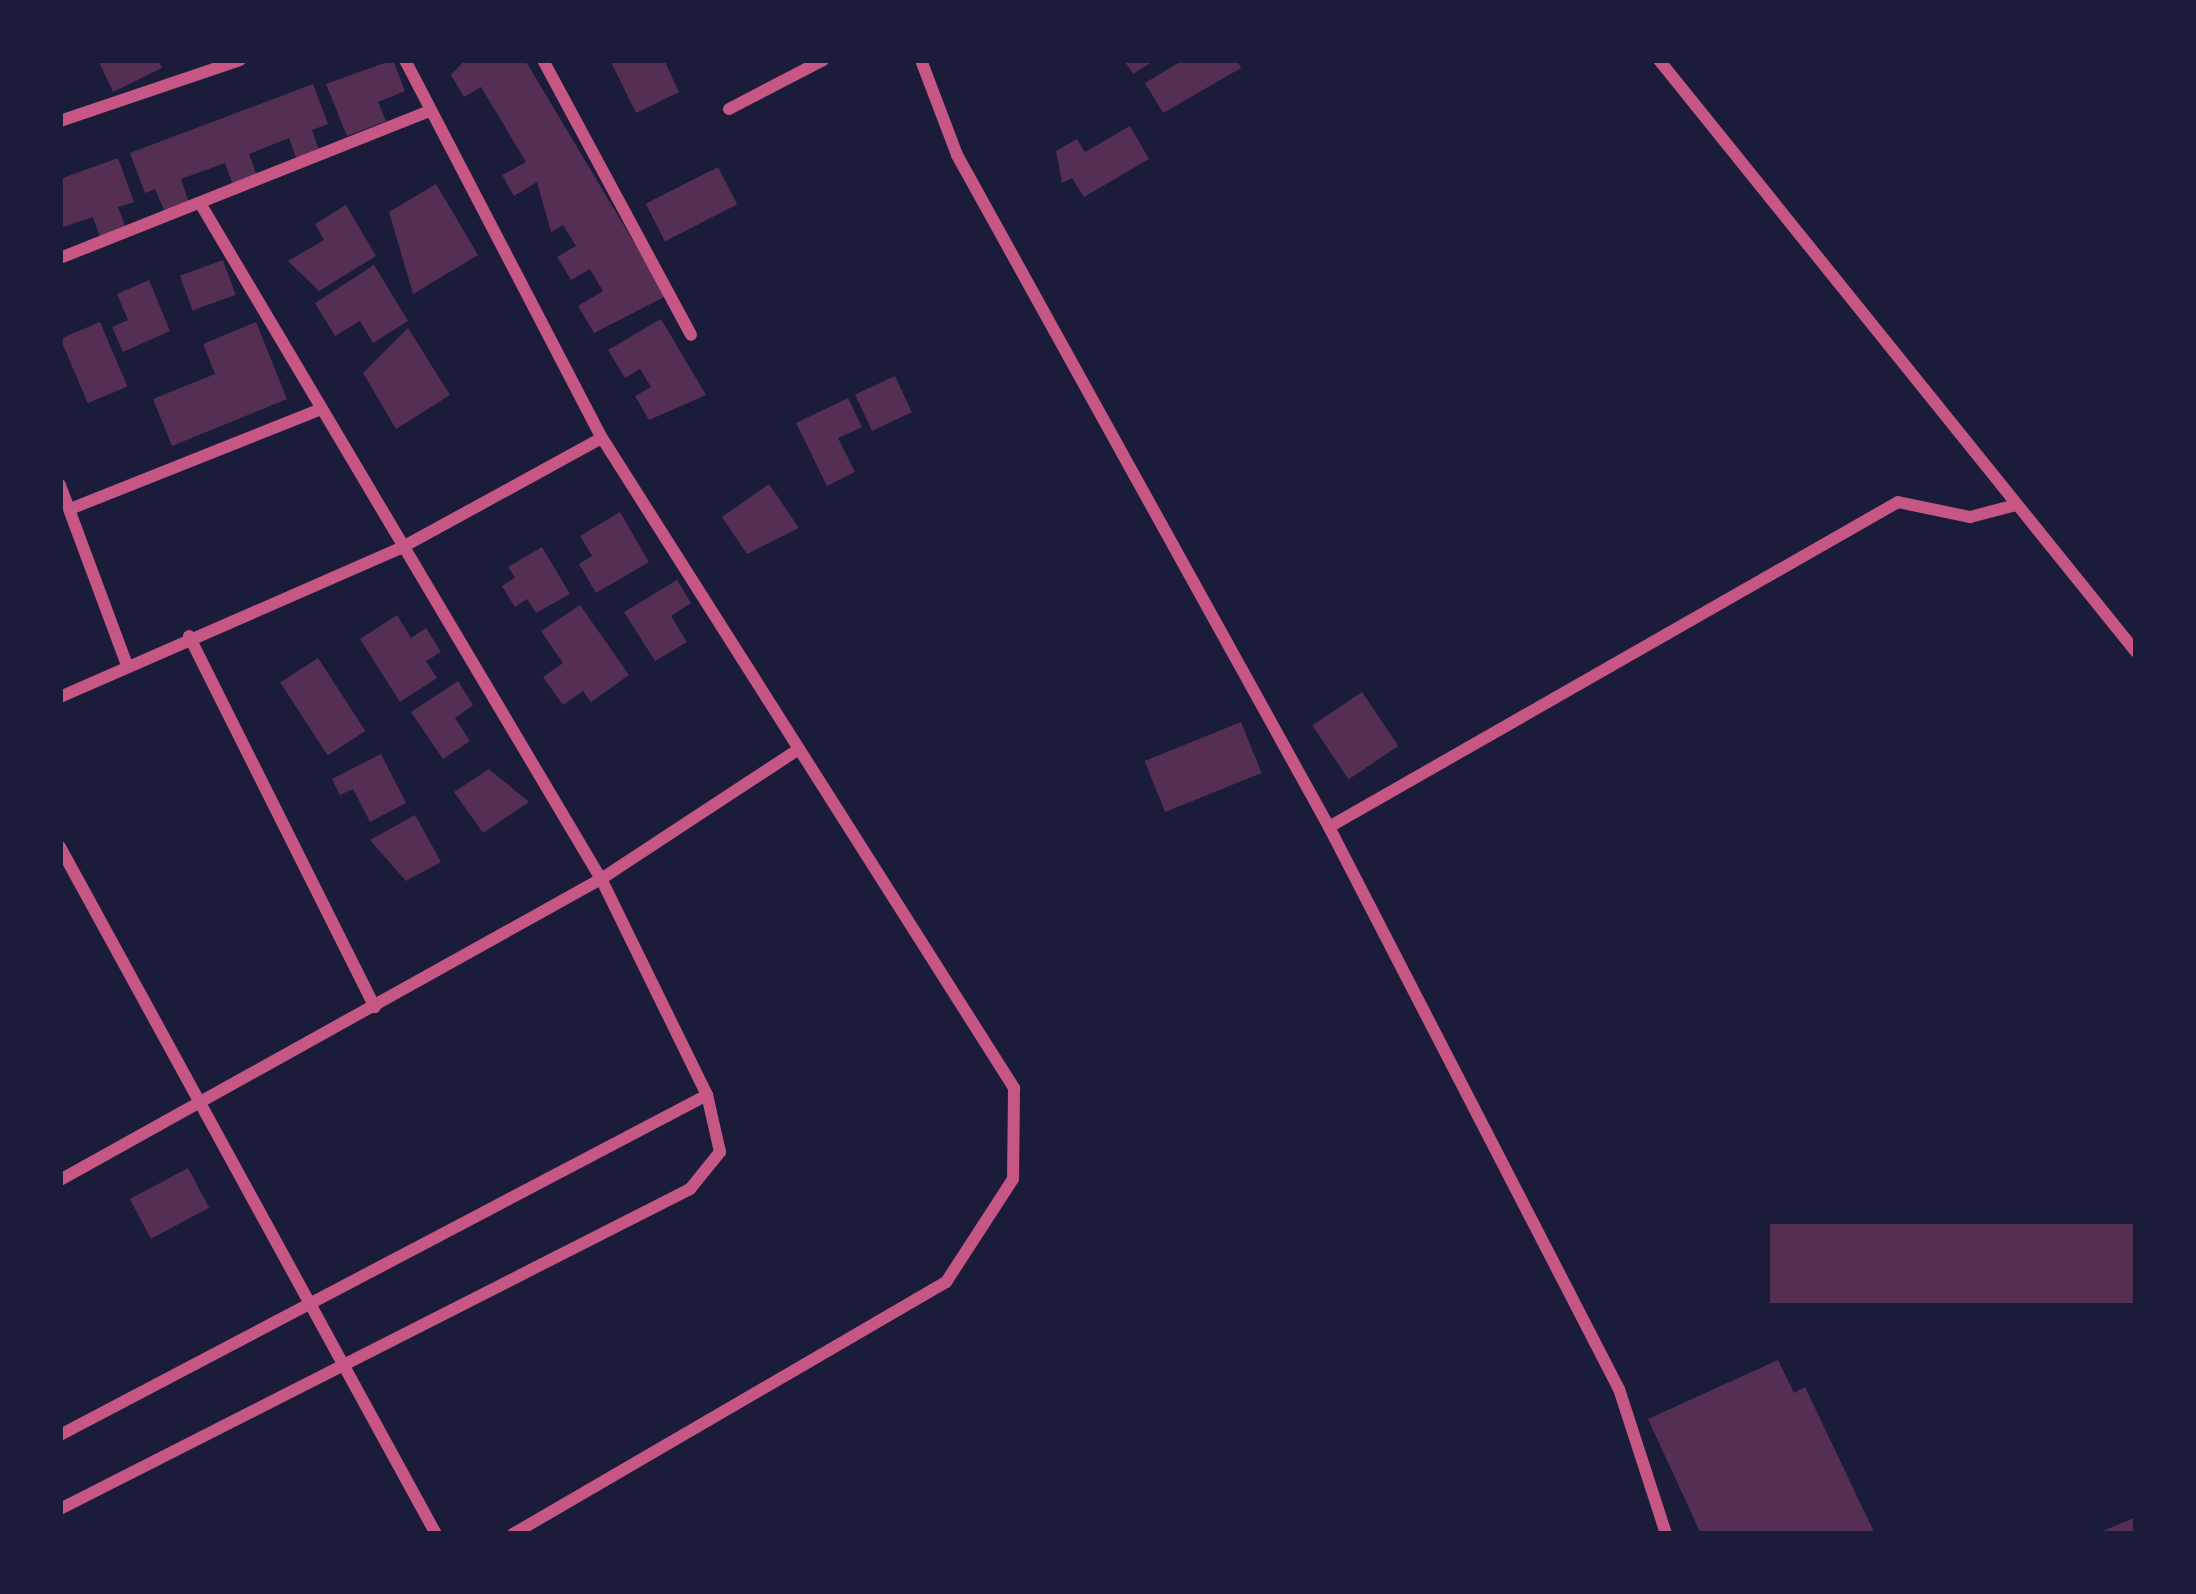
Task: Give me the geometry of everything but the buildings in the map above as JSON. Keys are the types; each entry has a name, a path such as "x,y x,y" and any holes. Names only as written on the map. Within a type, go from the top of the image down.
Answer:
{"street":[{"path":"60,121 240,60"},
{"path":"405,60 602,439 793,753 1014,1088 1012,1179 946,1282 513,1534"},
{"path":"543,60 691,335"},
{"path":"729,109 824,60"},
{"path":"921,60 957,155 1329,827 1619,1389 1666,1534"},
{"path":"1659,60 2136,652"},
{"path":"60,258 431,110"},
{"path":"60,1509 346,1368 715,1171 707,1095 601,879 399,549 200,203"},
{"path":"70,509 319,410"},
{"path":"60,697 126,662 399,549 602,439"},
{"path":"60,484 126,662"},
{"path":"1329,827 1898,502 1970,517 2016,505"},
{"path":"189,635 375,1007"},
{"path":"60,1180 601,879 793,753"},
{"path":"60,847 318,1307 436,1534"},
{"path":"60,1435 318,1307 707,1095"}]}
